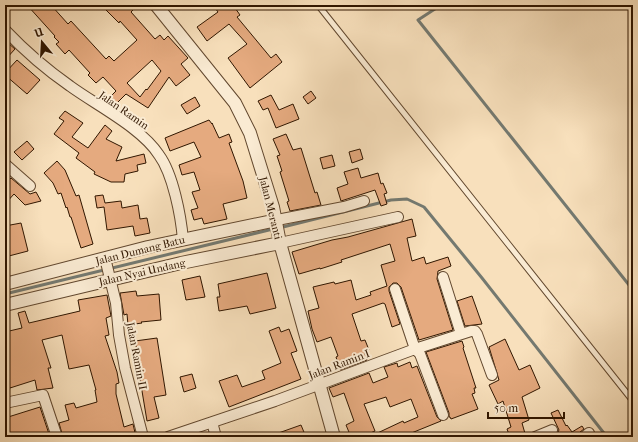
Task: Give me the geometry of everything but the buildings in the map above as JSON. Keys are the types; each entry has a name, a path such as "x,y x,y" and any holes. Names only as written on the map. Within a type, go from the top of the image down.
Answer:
{"street":[{"name":"Jalan Meranti","path":"156,5 222,86 241,114 253,143 334,437"},
{"name":"Jalan Ramin","path":"7,37 60,79 137,132 159,154 166,169 179,210 183,240"},
{"path":"5,164 30,186"},
{"path":"278,231 364,201"},
{"path":"278,231 398,217"},
{"name":"Jalan Dumang Batu","path":"5,284 106,261 183,240 278,231"},
{"name":"Jalan Nyai Undang","path":"5,305 110,277 181,263 278,231"},
{"name":"Jalan Ramin II","path":"106,261 116,303 119,334 125,368 143,437"},
{"path":"443,278 461,334"},
{"path":"395,289 415,349 420,354 443,415"},
{"name":"Jalan Ramin I","path":"168,437 320,385 415,349 473,331 477,334 492,375"},
{"path":"5,403 43,395 58,437"},
{"path":"212,422 216,437"},
{"path":"535,437 552,430"}],"lane":[{"path":"318,5 633,401"}],"waterway":[{"path":"441,5 418,20 633,290"},
{"path":"279,228 391,200 407,199 424,207 607,437"},
{"path":"5,294 273,229"}]}
